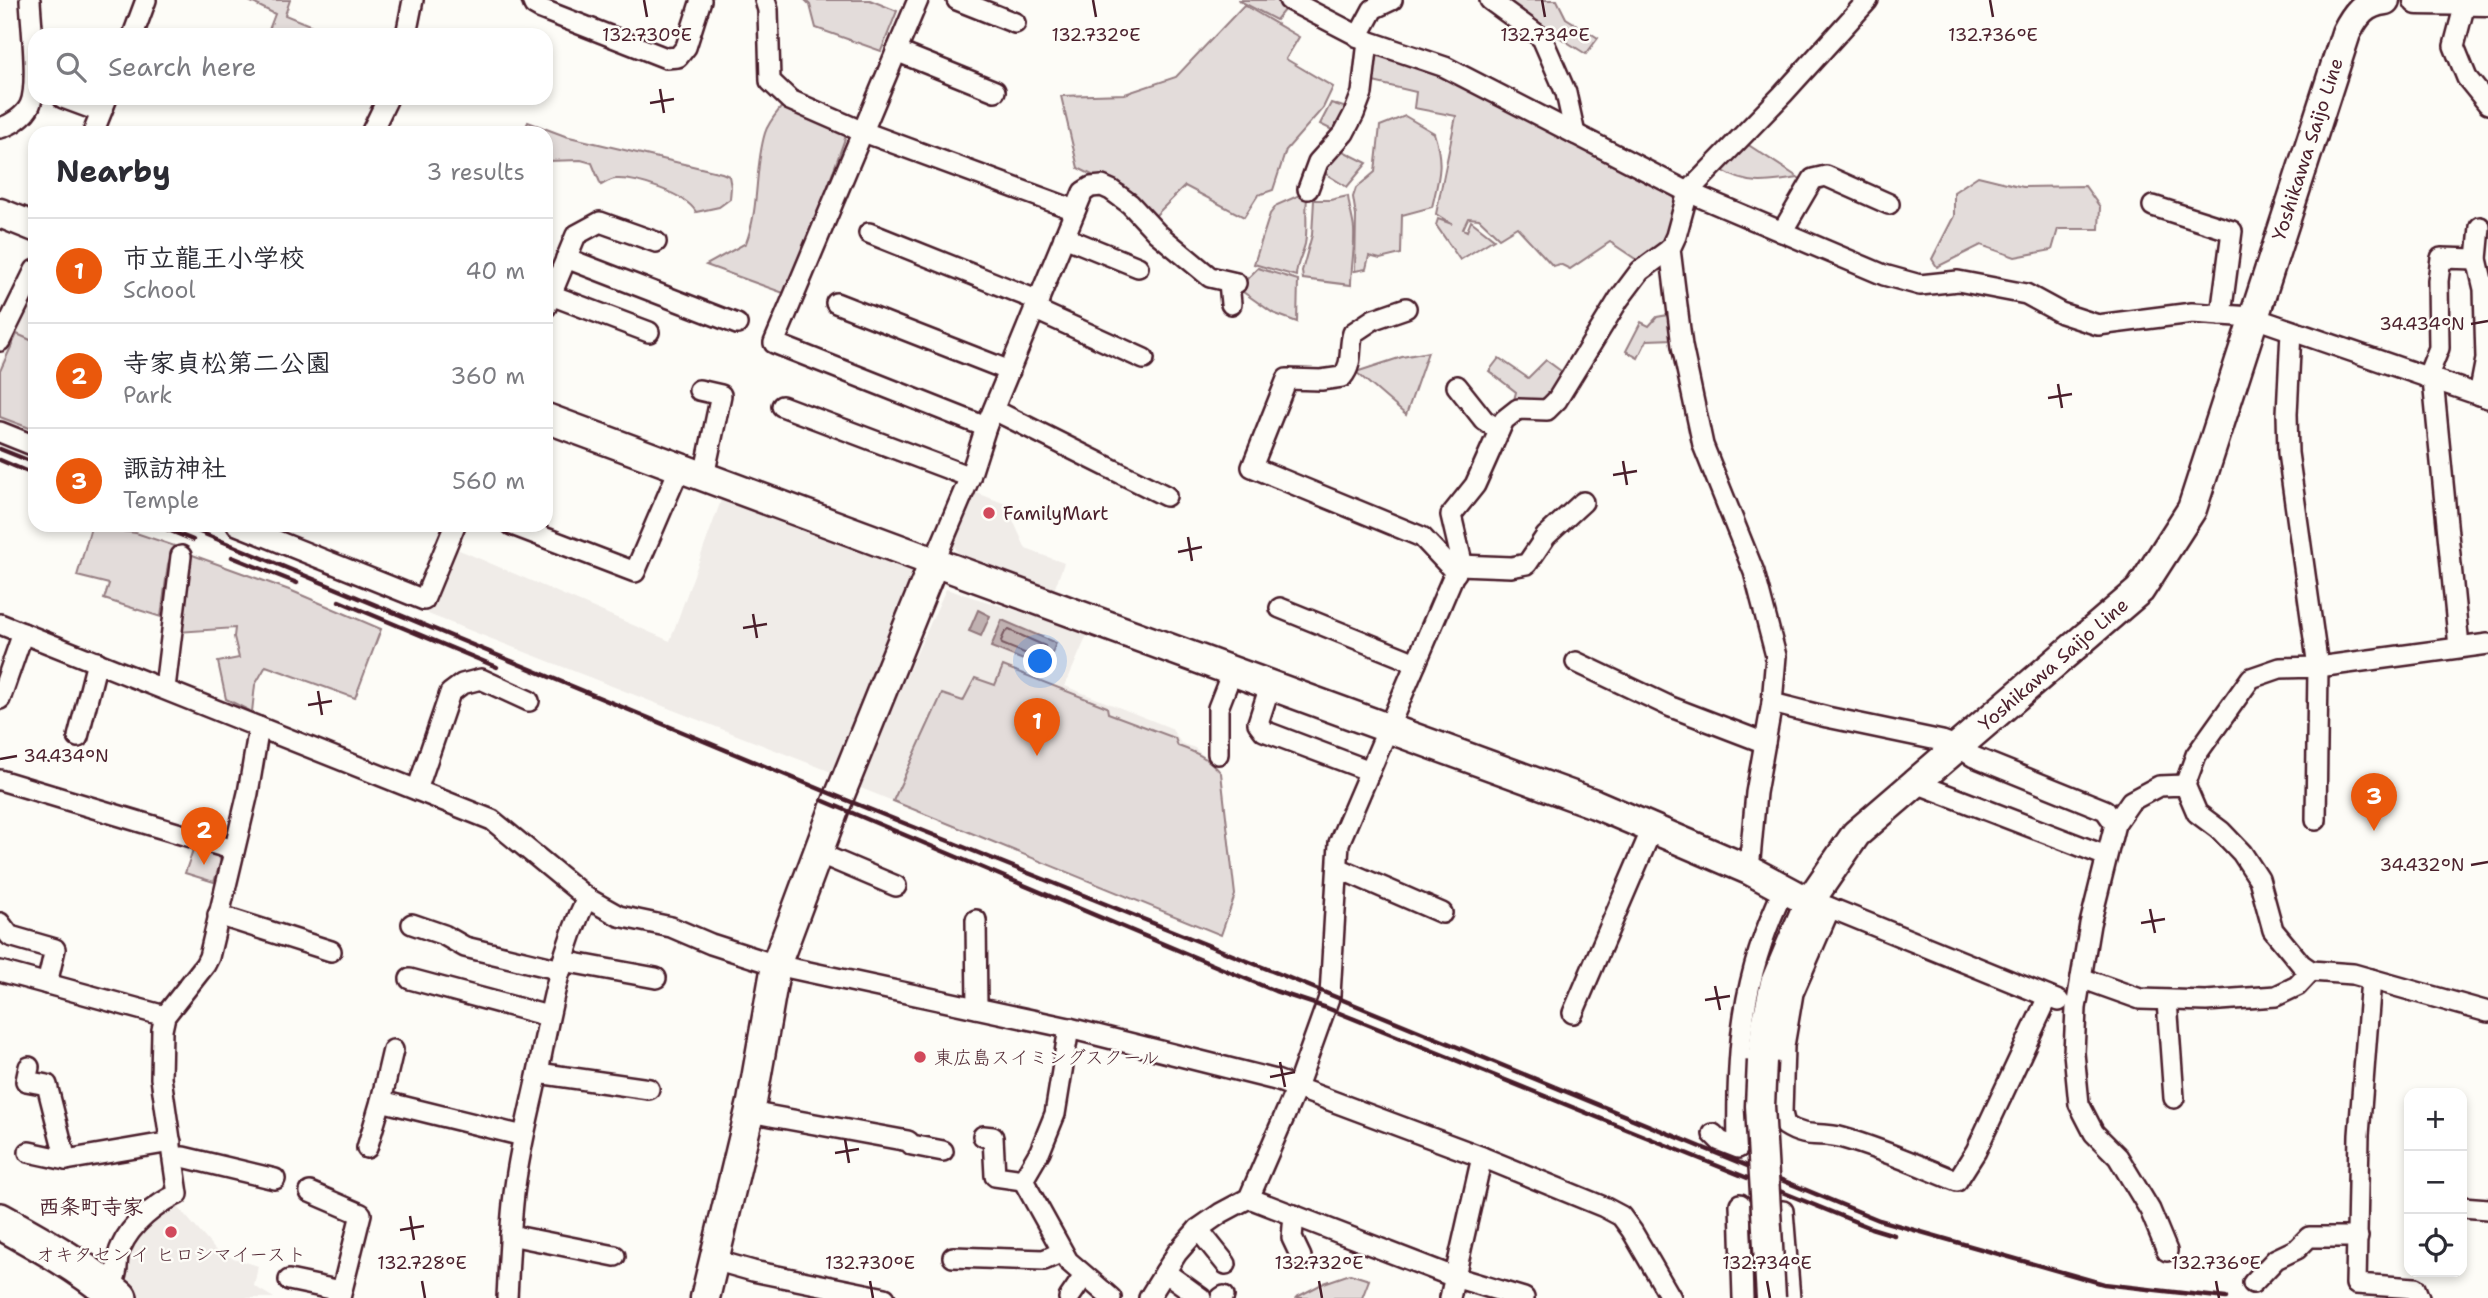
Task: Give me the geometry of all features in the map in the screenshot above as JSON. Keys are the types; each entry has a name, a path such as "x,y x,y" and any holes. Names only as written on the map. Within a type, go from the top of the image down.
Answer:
{"highway":[{"path":"0,1221 41,1243 114,1293"}],"street":[{"path":"30,0 31,28"},
{"path":"136,28 146,0"},
{"path":"407,28 413,0"},
{"path":"532,0 534,5 541,9 666,58 678,57 686,47 701,0"},
{"path":"765,0 768,10 770,81 790,100 861,131 1075,210"},
{"path":"918,0 774,343 990,419 1166,496"},
{"path":"957,0 1015,23"},
{"path":"1289,0 1363,39 1445,67 1688,192 1884,275 1920,285 1958,281 2026,294 2061,313 2098,325 2192,313 2252,317 2483,397 2486,359 2484,289 2477,258 2480,228"},
{"path":"1308,189 1318,162 1344,133 1362,93 1363,39 1373,9 1392,0"},
{"path":"1490,0 1542,38 1566,93 1575,134"},
{"path":"1149,1298 1177,1253 1198,1229 1220,1213 1249,1198 1297,1087 1330,995 1339,843 1461,558 1451,515 1475,485 1504,420 1518,409 1547,410 1557,400 1619,299 1640,271 1670,249 1688,192 1783,94 1868,0"},
{"path":"2418,0 2488,1"},
{"path":"2466,0 2454,46 2467,78 2488,104"},
{"name":"Yoshikawa Saijo Line","path":"1771,1298 1760,1116 1766,1025 1775,983 1820,905 1856,834 2140,590 2192,509 2346,33 2354,17 2376,2"},
{"path":"896,51 995,91"},
{"path":"0,128 10,125 30,105"},
{"path":"96,126 104,105"},
{"path":"374,126 385,105"},
{"path":"1782,232 1813,179 1826,176 1889,204"},
{"path":"705,1298 749,1112 776,965 818,853 970,477 990,419 1083,192 1091,187 1102,186 1130,204 1157,233 1210,277 1233,282 1231,304"},
{"path":"2153,206 2232,231 2221,315"},
{"path":"0,213 28,224"},
{"path":"553,289 576,235 600,222 656,242"},
{"path":"869,233 1037,305 1144,359"},
{"path":"1064,237 1138,267"},
{"path":"1670,249 1682,346 1703,445 1754,572 1776,656 1772,703 1756,793 1749,870"},
{"path":"566,258 737,324"},
{"path":"2459,647 2430,379 2439,348 2438,281 2441,258 2477,258"},
{"path":"0,341 28,284"},
{"path":"553,303 649,332"},
{"path":"836,303 1010,371"},
{"path":"1406,308 1374,319 1353,333 1350,341 1351,359 1342,377 1321,380 1287,379 1252,467 1422,537 1457,569 1527,564 1546,537 1583,502"},
{"path":"2291,331 2288,453 2318,667 2316,820"},
{"path":"1457,386 1485,420 1499,430"},
{"path":"530,532 635,572 692,472 721,395 699,390"},
{"path":"782,406 970,477"},
{"path":"553,421 1595,804 1749,870 1820,905 2076,1008"},
{"path":"0,432 28,443"},
{"path":"254,532 424,600 452,532"},
{"path":"165,688 181,556"},
{"path":"1280,608 1416,663"},
{"path":"0,624 492,820 587,898 620,916 671,927 711,944 776,965 1069,1028 1297,1087 1482,1157 1620,1216 1632,1231 1671,1298"},
{"path":"0,699 23,633"},
{"path":"2488,643 2318,667 2280,668 2251,678 2196,755 2185,785 2197,813 2221,831 2248,861 2259,878 2273,930 2292,955 2311,971 2353,974 2488,1012"},
{"path":"78,737 97,662"},
{"path":"1576,662 1671,707 1765,743"},
{"path":"1219,754 1218,708 1232,672"},
{"path":"417,790 450,693 462,684 481,679 529,701"},
{"path":"1270,686 1258,723 1264,731 1370,771"},
{"path":"1772,703 1942,741 1974,757 2105,810 2115,824"},
{"path":"114,1293 120,1248 144,1216 163,1201 178,1194 161,1078 165,1016 205,965 248,793 259,727"},
{"path":"0,780 234,850"},
{"path":"1916,783 2106,856"},
{"path":"2167,1251 2150,1210 2118,1157 2094,1133 2079,1104 2074,1053 2076,1008 2081,978 2115,824 2131,801 2159,786 2185,785"},
{"path":"1573,1013 1652,828"},
{"path":"818,853 896,886"},
{"path":"1338,869 1442,913"},
{"path":"1713,1134 1720,1142 1738,1148 1737,1072 1744,1004 1751,973 1784,889"},
{"path":"507,1298 510,1235 523,1136 548,1016 578,916 587,898"},
{"path":"1820,905 1793,993 1784,1046 1783,1119 1785,1125 1797,1132 1807,1136 1821,1134 1841,1137 1957,1181 1976,1151 2048,997"},
{"path":"218,915 331,951"},
{"path":"976,920 978,1008"},
{"path":"0,923 10,936 55,949 47,984"},
{"path":"412,924 444,935 465,947 562,966 656,978"},
{"path":"0,971 165,1016"},
{"path":"2081,978 2129,996 2167,1001 2206,1001 2276,996 2297,986 2311,971"},
{"path":"410,979 548,1016"},
{"path":"2371,979 2359,1135 2356,1284 2415,1289 2419,1298"},
{"path":"2167,1001 2174,1098"},
{"path":"1023,1180 1040,1151 1055,1114 1069,1028"},
{"path":"366,1148 393,1050"},
{"path":"29,1067 26,1081 47,1085 66,1160"},
{"path":"538,1073 649,1089"},
{"path":"381,1101 523,1136"},
{"path":"749,1112 908,1141 912,1145 943,1151"},
{"path":"1737,1121 1783,1119"},
{"path":"983,1136 993,1137 995,1176 1023,1180"},
{"path":"29,1152 66,1160 172,1150 183,1157 275,1179"},
{"path":"1450,1298 1482,1157"},
{"path":"1023,1180 1068,1261 1111,1298"},
{"path":"289,1280 341,1295 361,1214 310,1192"},
{"path":"1249,1198 1454,1277 1524,1298"},
{"path":"1740,1204 1743,1298"},
{"path":"2467,1207 2488,1209"},
{"path":"1783,1211 1790,1298"},
{"path":"1294,1215 1292,1238 1301,1257"},
{"path":"1198,1229 1226,1264"},
{"path":"510,1235 615,1256"},
{"path":"2253,1283 2276,1259 2297,1249 2309,1237 2358,1237"},
{"path":"1741,1253 1786,1250"},
{"path":"953,1257 1044,1260 1062,1252"},
{"path":"714,1260 753,1271 885,1298"},
{"path":"1165,1272 1201,1298"},
{"path":"1069,1298 1084,1276"}],"shaded area":[{"path":"247,0 290,0 285,15 317,28 270,28 275,14"},
{"path":"805,0 870,0 897,11 881,51 816,28 810,5"},
{"path":"1238,0 1282,0 1289,4 1276,20"},
{"path":"1502,0 1557,0 1566,18 1598,38 1586,54 1554,34 1551,36"},
{"path":"1244,5 1299,37 1286,59 1333,87 1323,108 1286,150 1273,190 1258,195 1244,217 1185,186 1152,219 1124,185 1078,168 1061,96 1125,94 1176,77"},
{"path":"1371,46 1443,69 1680,195 1663,246 1643,264 1610,242 1570,269 1560,264 1553,266 1517,227 1499,238 1479,219 1468,218 1463,229 1467,231 1471,221 1494,239 1460,260 1436,225 1438,219 1452,224 1436,214 1456,116 1414,108 1416,92 1369,81"},
{"path":"1331,103 1350,109 1338,133 1320,124"},
{"path":"783,105 848,130 789,295 706,265 746,243 753,216 765,133"},
{"path":"1405,116 1434,133 1440,162 1432,207 1402,215 1401,254 1380,259 1369,256 1366,269 1355,271 1356,216 1353,197 1356,188 1375,172 1380,126"},
{"path":"553,131 722,173 729,176 730,199 719,207 696,212 691,205 672,193 648,184 616,179 601,185 592,163 581,160 553,161"},
{"path":"1747,144 1799,178 1769,182 1751,181 1723,171"},
{"path":"1337,148 1367,163 1347,187 1321,171"},
{"path":"1978,176 2023,187 2085,186 2100,207 2099,229 2058,229 2052,250 2015,257 1981,245 1937,267 1932,259 1954,216 1954,192"},
{"path":"1302,194 1307,199 1306,233 1296,276 1254,264 1270,214 1277,205"},
{"path":"1348,196 1354,229 1351,285 1303,279 1302,271 1312,235 1314,200"},
{"path":"1258,268 1298,280 1297,322 1273,313 1243,292 1242,284"},
{"path":"28,306 28,436 0,425 0,365"},
{"path":"1668,315 1674,339 1647,340 1638,358 1626,351 1641,322 1649,326 1657,317"},
{"path":"17,334 28,339 28,427 0,417 0,371"},
{"path":"1428,352 1406,415 1356,372 1402,357"},
{"path":"1499,358 1528,378 1546,360 1569,377 1545,408 1514,400 1516,392 1489,371"},
{"path":"972,491 1016,508 1012,518 1026,549 1064,563 1053,593 960,558 953,543"},
{"path":"723,495 916,570 834,773 428,614 457,549 670,641"},
{"path":"90,532 136,533 175,546 168,564 161,617 104,599 109,584 77,576"},
{"path":"187,553 292,591 381,629 355,698 266,666 255,685 252,712 226,699 218,662 239,658 234,637 235,628 178,632"},
{"path":"946,589 1088,633 1065,686 1171,728 1181,743 1195,748 1221,773 1235,895 1221,935 856,786"},
{"path":"1003,666 1107,707 1108,713 1175,738 1178,746 1201,756 1221,773 1235,895 1221,935 893,801 942,694 963,701 975,678 995,685"},
{"path":"195,844 215,848 221,861 214,882 185,873"},
{"path":"172,1200 218,1253 258,1266 254,1286 274,1298 142,1298 120,1279 124,1250"},
{"path":"1350,1274 1369,1280 1362,1298 1295,1298 1324,1283"}],"water":[{"path":"978,610 990,616 981,636 969,631"},
{"path":"1002,620 1056,643 1046,669 991,647"}],"railway":[{"path":"0,449 28,460"},
{"path":"0,460 28,472"},
{"path":"173,532 193,540"},
{"path":"200,532 839,797 1879,1220 2104,1284 2226,1298"},
{"path":"232,557 297,583"},
{"path":"339,601 497,667"},
{"path":"824,801 1275,991 1327,1008 1894,1235"}],"place":[{"name":"FamilyMart","path":"989,513"},
{"name":"市立龍王小学校","path":"1037,756"},
{"name":"諏訪神社","path":"2374,831"},
{"name":"寺家貞松第二公園","path":"204,865"},
{"name":"東広島スイミングスクール","path":"920,1057"},
{"name":"オキタセンイ ヒロシマイースト","path":"171,1232"}],"district":[{"name":"西条町寺家","path":"91,1207"}]}
